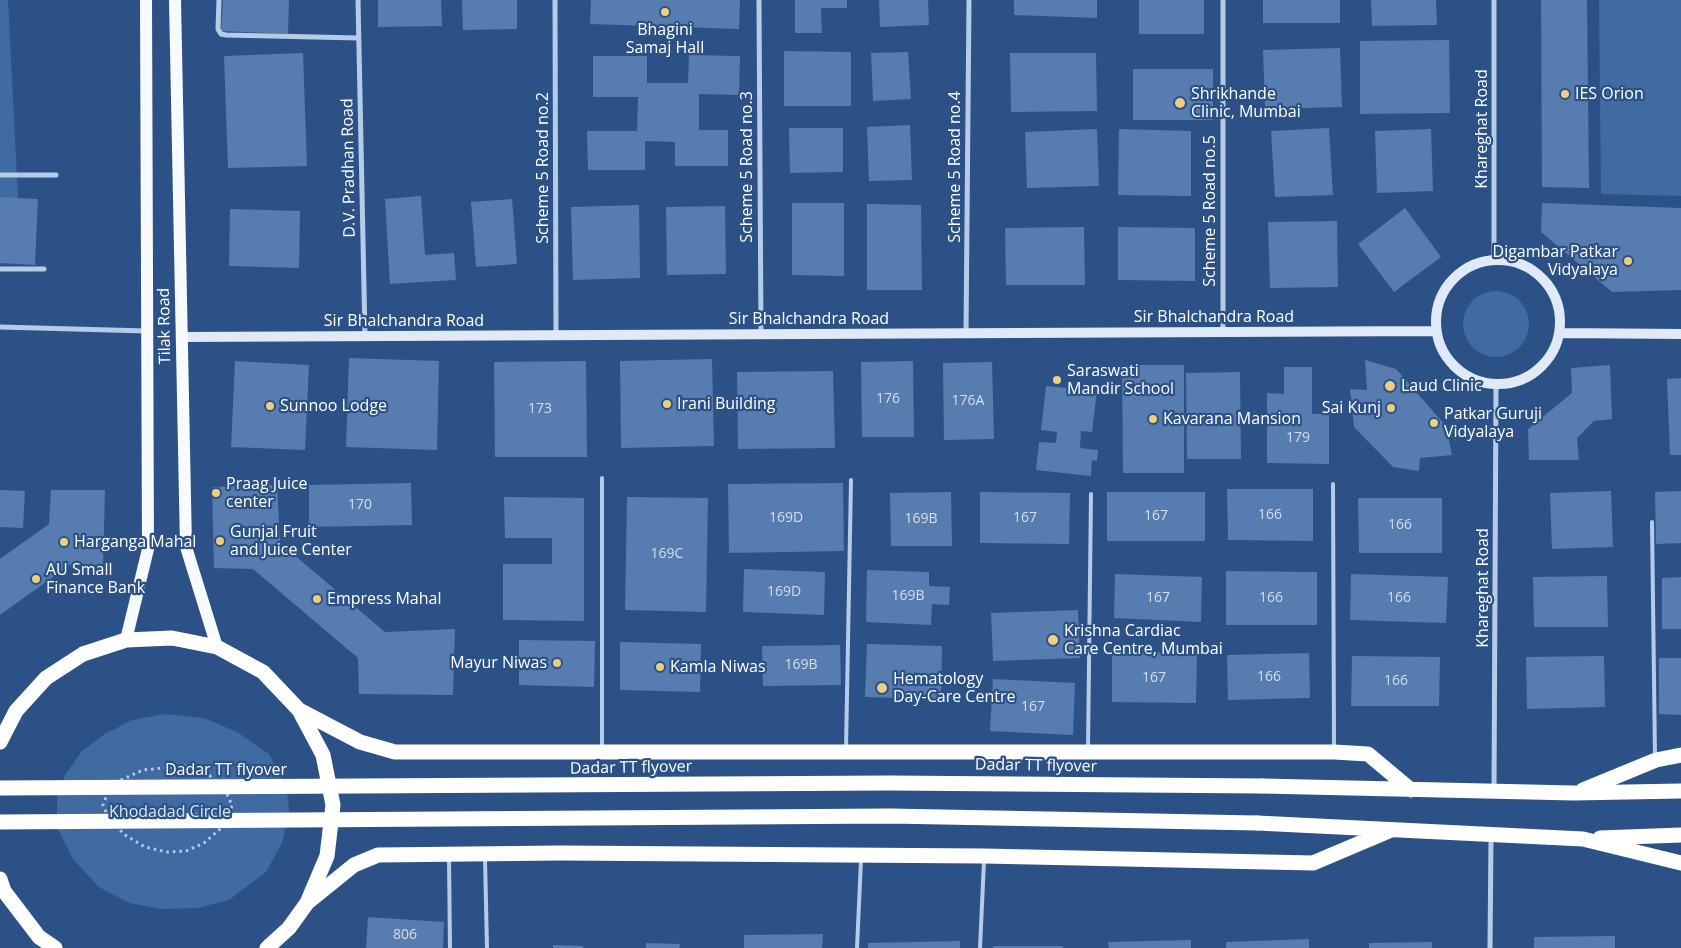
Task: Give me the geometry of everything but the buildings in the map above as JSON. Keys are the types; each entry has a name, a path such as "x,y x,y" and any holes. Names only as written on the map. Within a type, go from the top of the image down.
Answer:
{"highway":[{"path":"0,742 16,711 46,678 83,654 126,640 172,638 217,647 263,672 299,710 323,755 332,805 327,856 307,903 289,928 267,948"},
{"path":"299,710 360,742 394,752 1334,752 1368,754 1411,790"},
{"path":"0,717 16,711"},
{"path":"1574,793 1656,760 1681,755"},
{"name":"Dadar TT flyover","path":"0,788 890,782 1262,786 1574,793 1681,791"},
{"path":"0,822 890,816 1257,823 1583,839 1681,834"},
{"path":"307,903 354,865 378,855 485,853 984,856 1313,863 1391,830"},
{"path":"1583,839 1681,863"},
{"path":"1,886 38,937 55,948"}],"main road":[{"name":"Tilak Road","path":"126,640 148,549 146,0"},
{"name":"Tilak Road","path":"175,0 186,547 217,647"}],"street":[{"path":"219,0 218,29 221,34 226,36 358,38"},
{"name":"D.V. Pradhan Road","path":"358,0 365,336"},
{"name":"Scheme 5 Road no.2","path":"555,0 556,335"},
{"name":"Scheme 5 Road no.3","path":"759,0 761,334"},
{"name":"Scheme 5 Road no.4","path":"966,333 969,0"},
{"name":"Scheme 5 Road no.5","path":"1223,332 1224,0"},
{"name":"Khareghat Road","path":"1494,0 1494,259"},
{"path":"0,176 56,176"},
{"path":"1494,259 1517,262 1537,273 1552,291 1560,312 1560,333 1552,354 1544,365 1527,378 1507,384 1496,385 1475,380 1457,370 1444,354 1436,331 1436,310 1444,289 1458,273 1478,262 1494,259"},
{"path":"0,269 44,269"},
{"path":"0,327 148,331"},
{"name":"Sir Bhalchandra Road","path":"182,336 1436,331"},
{"path":"1560,333 1681,334"},
{"name":"Khareghat Road","path":"1494,792 1496,385"},
{"path":"1490,835 1490,948"}],"lane":[{"path":"602,478 602,752"},
{"path":"846,752 851,480"},
{"path":"1333,484 1334,752"},
{"path":"1088,751 1092,494"},
{"path":"1652,522 1656,760"},
{"path":"485,853 487,948"},
{"path":"449,854 450,948"},
{"path":"857,948 862,855"},
{"path":"980,948 984,856"}],"green space":[{"path":"0,0 8,0 19,217 0,218"},
{"path":"1599,0 1681,0 1681,196 1601,194"},
{"path":"1490,291 1502,291 1514,296 1524,306 1529,318 1527,337 1514,352 1502,357 1490,357 1478,352 1468,342 1463,330 1463,318 1468,306 1478,296"},
{"name":"Khodadad Circle","path":"165,714 204,718 237,732 269,754 283,781 288,798 289,811 282,843 266,872 229,900 197,908 162,909 129,903 99,887 73,859 57,827 57,798 65,775 82,751 105,734 132,720"}],"place":[{"name":"Bhagini Samaj Hall","path":"665,12"},
{"name":"IES Orion","path":"1565,94"},
{"name":"Shrikhande Clinic, Mumbai","path":"1180,103"},
{"name":"Digambar Patkar Vidyalaya","path":"1628,261"},
{"name":"Saraswati Mandir School","path":"1057,380"},
{"name":"Laud Clinic","path":"1390,386"},
{"name":"Irani Building","path":"667,404"},
{"name":"Sunnoo Lodge","path":"270,406"},
{"name":"Sai Kunj","path":"1391,408"},
{"name":"Kavarana Mansion","path":"1153,419"},
{"name":"Patkar Guruji Vidyalaya","path":"1434,423"},
{"name":"Praag Juice center","path":"216,493"},
{"name":"Gunjal Fruit and Juice Center","path":"220,541"},
{"name":"Harganga Mahal","path":"64,542"},
{"name":"AU Small Finance Bank","path":"36,579"},
{"name":"Empress Mahal","path":"317,599"},
{"name":"Krishna Cardiac Care Centre, Mumbai","path":"1053,640"},
{"name":"Mayur Niwas","path":"557,663"},
{"name":"Kamla Niwas","path":"660,667"},
{"name":"Hematology Day-Care Centre","path":"882,688"}]}
